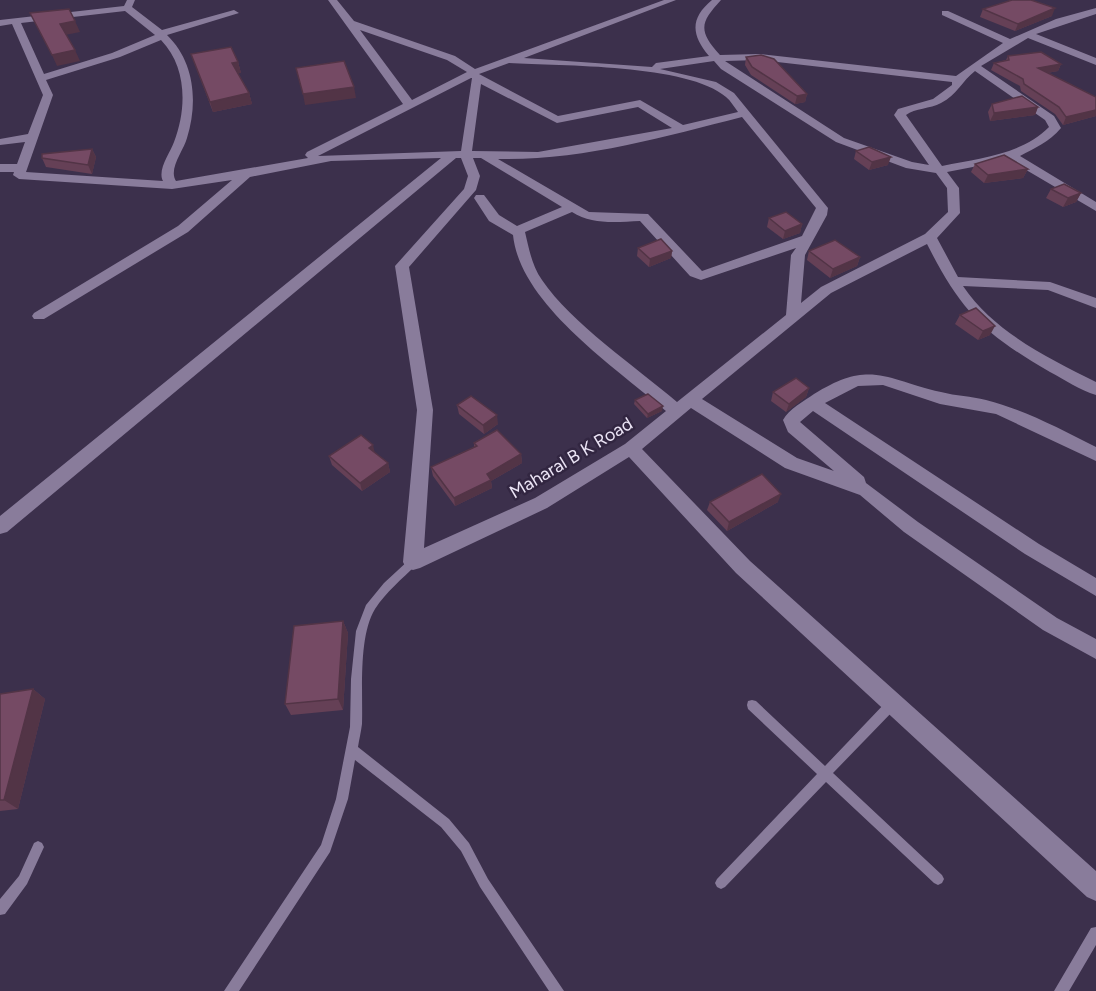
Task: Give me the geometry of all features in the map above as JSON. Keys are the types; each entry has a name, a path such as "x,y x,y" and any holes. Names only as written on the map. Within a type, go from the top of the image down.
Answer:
{"street":[{"path":"332,0 409,104"},
{"path":"299,162 409,104 507,60 672,0"},
{"path":"717,0 703,12 699,28 716,58 773,100 840,140 910,165 939,170 1011,156 1044,139 1055,128 1050,118 974,66"},
{"path":"0,23 129,4 178,55 188,92 187,127 167,171 166,177 172,185"},
{"name":"Maharal B K Road","path":"413,562 541,503 631,448 826,290 930,237 954,213 953,188 919,146 900,115 902,111 937,101 957,86 958,79 974,66 1024,35 1077,14 1096,10"},
{"path":"41,78 116,55 161,35 234,13"},
{"path":"945,14 1024,35 1096,62"},
{"path":"1077,14 1096,21"},
{"path":"15,21 48,96 19,175 172,185 246,174 331,157 460,154 520,157 560,154 746,113"},
{"path":"351,23 452,58 475,76 557,120 640,103 681,129"},
{"path":"1005,30 1001,34 1024,35"},
{"path":"633,69 716,58 759,57 958,79"},
{"path":"507,60 633,69 706,81 720,87 746,113 822,208 822,215 798,255 793,316"},
{"path":"0,527 460,154 475,76"},
{"path":"0,141 33,137"},
{"path":"413,562 425,410 402,266 470,190 474,176 460,154"},
{"path":"483,155 571,208 604,218 643,218 695,273 701,276 807,239"},
{"path":"1011,156 1096,207"},
{"path":"0,168 21,168"},
{"path":"39,316 183,229 246,174"},
{"path":"480,198 494,218 517,231 521,236 521,250 534,280 554,305 683,405 791,463 866,490"},
{"path":"517,231 571,208"},
{"path":"930,237 969,304 988,323 1057,369 1096,389"},
{"path":"955,281 1050,286 1096,303"},
{"path":"1096,454 1009,412 984,405 934,397 882,380 857,380 812,402 791,420 791,424 866,490 948,553 1050,624 1096,650"},
{"path":"812,402 1032,549 1096,588"},
{"path":"631,448 741,566 891,705 1045,839 1096,888"}],"lane":[{"path":"231,991 326,848 342,800 356,727 356,679 361,631 370,608 387,586 413,562"},
{"path":"752,705 938,879"},
{"path":"722,883 891,705"},
{"path":"352,750 445,823 465,847 484,883 556,991"},
{"path":"0,909 23,880 38,847"},
{"path":"1061,991 1096,933"}],"building":[{"path":"1012,0 1031,0 1055,8 1018,24 983,9"},
{"path":"69,9 75,21 60,24 75,50 52,55 30,13"},
{"path":"231,47 238,62 232,63 249,93 210,102 191,54"},
{"path":"1041,52 1061,64 1038,68 1096,97 1096,110 1066,117 1059,107 1024,84 1023,79 994,63 1009,60 1008,56"},
{"path":"761,55 774,59 807,94 797,96 752,67 746,57"},
{"path":"344,61 354,87 303,94 296,68"},
{"path":"1022,96 1038,107 994,113 992,104"},
{"path":"869,147 891,157 872,162 856,151"},
{"path":"92,149 88,165 42,158 42,154"},
{"path":"1004,155 1028,169 988,175 975,164"},
{"path":"1064,184 1081,193 1068,198 1051,189"},
{"path":"786,212 802,224 785,231 769,218"},
{"path":"661,239 672,251 650,259 638,248"},
{"path":"835,240 860,257 833,269 809,251"},
{"path":"976,308 995,326 983,331 960,315"},
{"path":"796,378 809,388 789,404 773,392"},
{"path":"648,394 663,406 648,414 635,400"},
{"path":"471,396 497,415 483,425 457,405"},
{"path":"497,430 521,454 487,474 491,480 454,498 431,467 477,446 474,443"},
{"path":"361,435 373,445 369,448 388,463 360,483 329,456"},
{"path":"762,474 781,494 729,522 710,502"},
{"path":"343,621 338,699 285,704 294,626"},
{"path":"33,689 4,800 0,800 0,694"}]}
